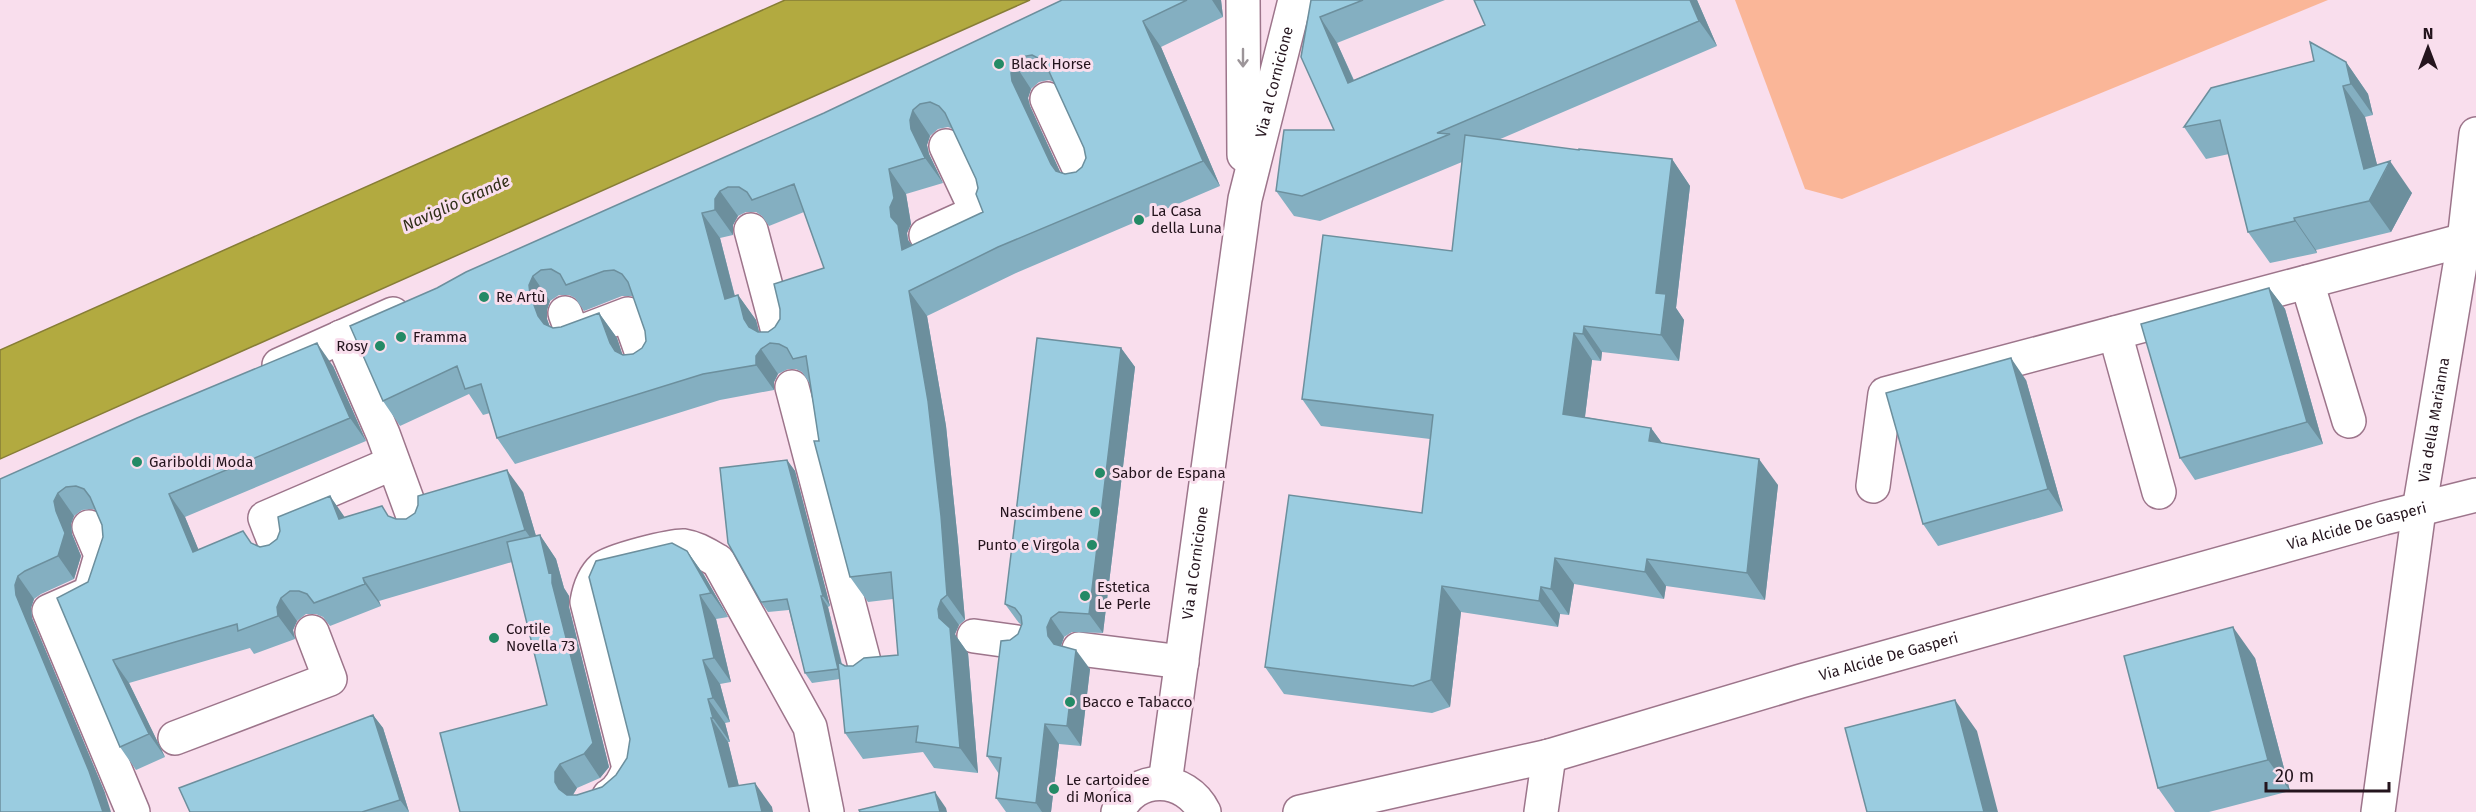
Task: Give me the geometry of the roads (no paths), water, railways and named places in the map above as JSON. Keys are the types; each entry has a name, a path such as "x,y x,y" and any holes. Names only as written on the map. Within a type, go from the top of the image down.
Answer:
{"street":[{"name":"Via al Cornicione","path":"1243,0 1245,199"},
{"name":"Via al Cornicione","path":"1165,783 1245,199 1295,0"},
{"path":"1047,99 1085,181"},
{"name":"Via della Marianna","path":"2378,812 2419,510 2470,239 2476,134"},
{"path":"926,235 977,212 946,146"},
{"path":"751,230 780,339"},
{"path":"1873,486 1885,394 2470,239"},
{"path":"2307,282 2349,421"},
{"path":"254,376 425,300"},
{"path":"565,313 573,335 628,314 645,362"},
{"path":"2115,333 2159,492"},
{"path":"341,338 416,524"},
{"path":"792,387 867,673"},
{"path":"278,551 265,518 393,463"},
{"name":"Via Alcide De Gasperi","path":"1300,812 1549,756 1824,674 2476,495"},
{"path":"90,527 100,555 90,593 49,611 133,812"},
{"path":"590,801 603,799 616,792 629,768 587,602 590,586 604,567 669,546 684,546 699,550 718,561 790,688 810,727 826,812"},
{"path":"175,738 330,680 312,632"},
{"path":"974,636 1017,642"},
{"path":"1079,649 1182,662"},
{"path":"1541,812 1549,756"},
{"path":"1118,812 1130,794 1158,783 1165,783 1188,791 1204,812"}],"water":[{"name":"Naviglio Grande","path":"785,0 1030,0 0,459 0,350"}],"place":[{"name":"Black Horse","path":"999,64"},
{"name":"La Casa della Luna","path":"1139,220"},
{"name":"Re Artù","path":"484,297"},
{"name":"Framma","path":"401,337"},
{"name":"Rosy","path":"380,346"},
{"name":"Gariboldi Moda","path":"137,462"},
{"name":"Sabor de Espana","path":"1100,473"},
{"name":"Nascimbene","path":"1095,512"},
{"name":"Punto e Virgola","path":"1092,545"},
{"name":"Estetica Le Perle","path":"1085,596"},
{"name":"Cortile Novella 73","path":"494,638"},
{"name":"Bacco e Tabacco","path":"1070,702"},
{"name":"Le cartoidee di Monica","path":"1054,789"}]}
